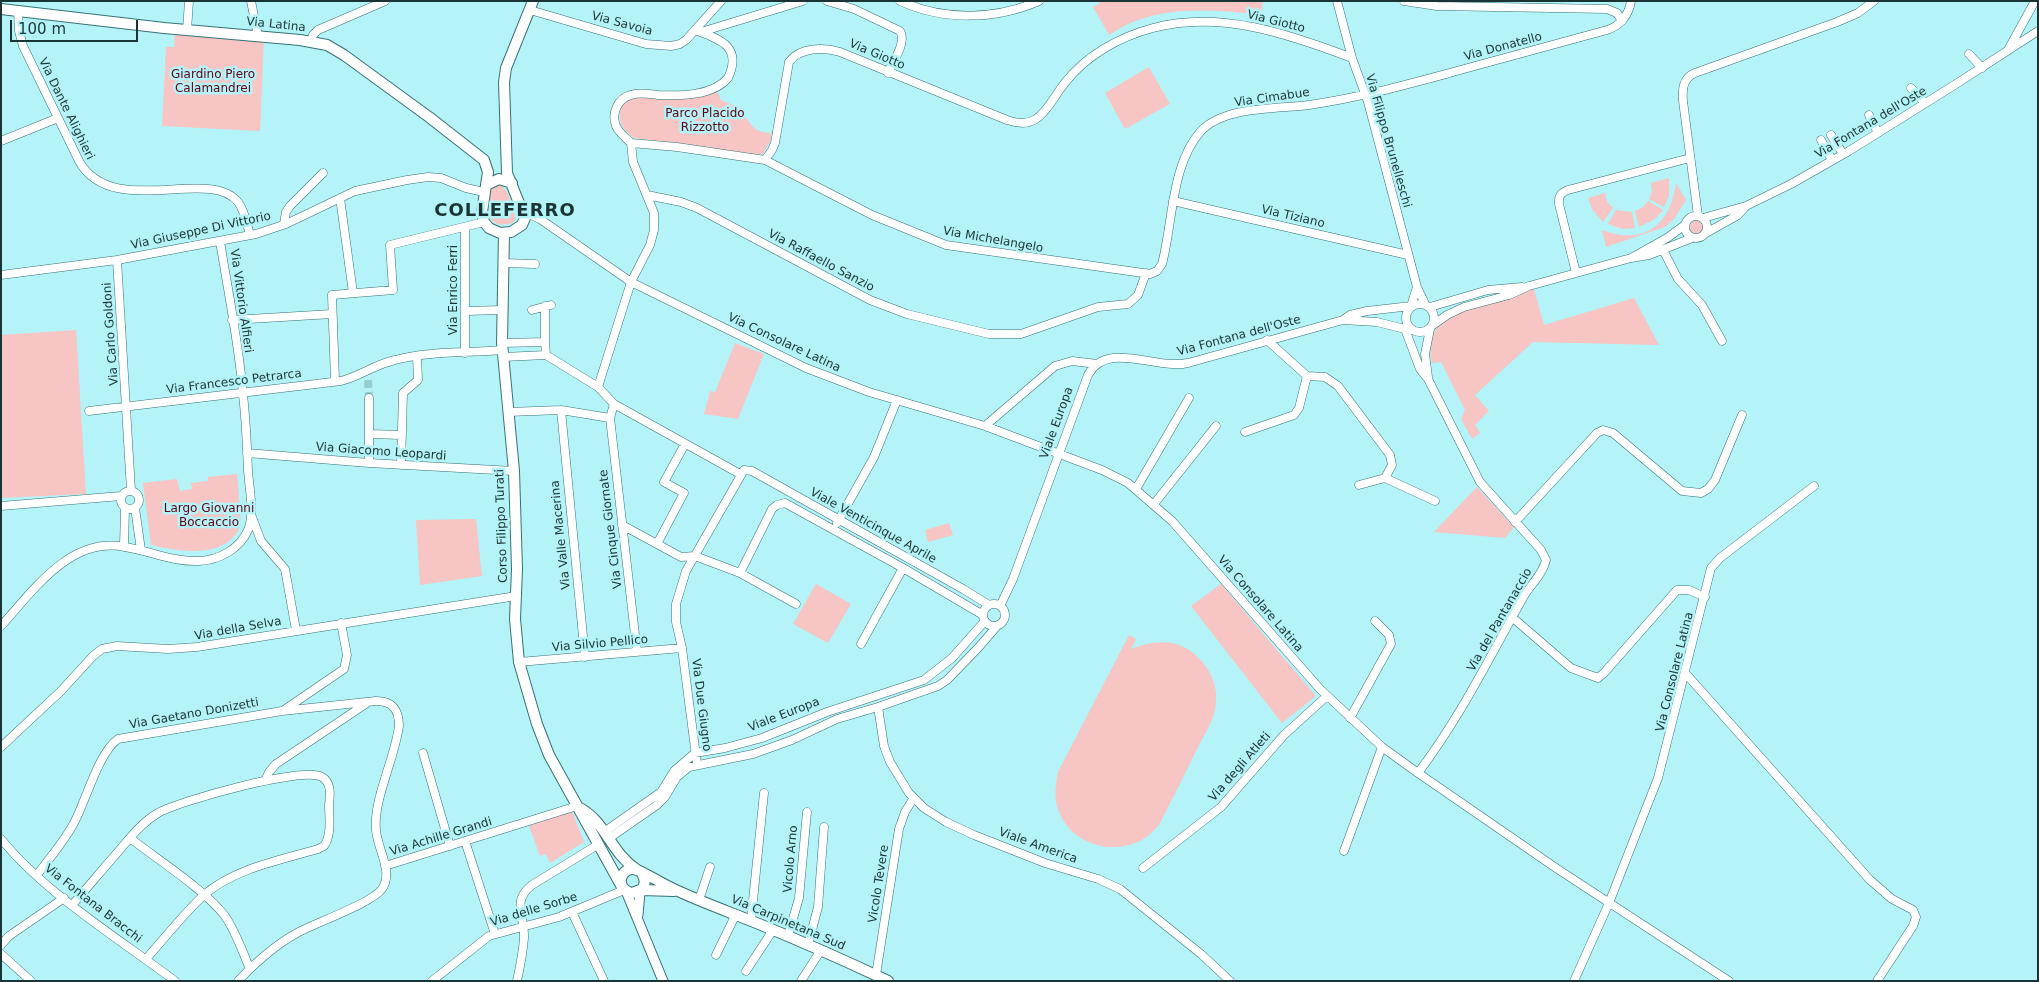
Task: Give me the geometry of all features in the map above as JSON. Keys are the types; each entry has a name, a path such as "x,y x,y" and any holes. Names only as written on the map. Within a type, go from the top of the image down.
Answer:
{"main road":[{"path":"512,183 502,179 487,186 482,208 484,222 493,231 504,233 514,231 522,225 525,218 524,212 512,183 508,176 505,72 532,5"},
{"name":"Via Latina","path":"1,9 187,30 311,41 327,45 480,156 486,162 488,168 487,186"},
{"name":"Corso Filippo Turati","path":"504,233 502,350 514,471 517,556 515,628 519,662 545,744 577,806 592,815 624,889"},
{"name":"Corso Filippo Turati","path":"602,838 622,858 640,872"},
{"path":"632,869 640,872 645,881 640,891 632,894 624,889 621,879 625,872 632,869"},
{"name":"Via Carpinetana Sud","path":"640,872 678,891 821,950 888,981"},
{"name":"Via Carpinetana Sud","path":"640,891 678,891"}],"street":[{"path":"187,30 189,1"},
{"path":"251,1 258,36"},
{"path":"311,41 314,33 318,30 385,1"},
{"name":"Via Savoia","path":"532,5 628,39 661,46 680,44 698,31 721,1"},
{"path":"698,31 803,1"},
{"path":"827,1 854,10 900,31 903,38 888,73"},
{"path":"900,1 937,13 970,16 1010,11 1039,1"},
{"name":"Via Filippo Brunelleschi","path":"1336,1 1394,196 1417,287 1428,306"},
{"path":"1404,1 1437,6 1607,9 1617,13 1622,21 1628,12 1631,1"},
{"path":"1417,287 1412,306 1406,314 1407,328 1416,332 1426,331 1459,309 1508,295 1529,286 1631,258 1649,255 1692,238 1700,238 1706,233 1707,225 1701,217 1690,158 1682,97 1684,84 1689,76 1837,22 1858,13 1874,1"},
{"name":"Via Fontana dell'Oste","path":"2005,54 2034,1"},
{"name":"Via Dante Alighieri","path":"18,11 18,27 21,41 79,161 90,177 106,185 130,190 190,189 224,193 234,198 240,206 250,235"},
{"name":"Via Donatello","path":"1365,95 1610,29 1622,21"},
{"name":"Via Giotto","path":"764,160 771,153 775,143 788,66 796,55 810,50 834,50 1007,120 1023,123 1039,117 1070,76 1090,58 1127,37 1164,25 1205,22 1248,26 1301,39 1352,58"},
{"path":"598,387 631,282 650,245 653,234 654,213 633,162 631,143 618,129 614,119 616,109 624,98 634,94 693,94 715,87 728,78 732,63 729,47 721,40 698,31"},
{"name":"Via Fontana dell'Oste","path":"1701,217 1746,206 1843,154 2005,54 2038,31"},
{"path":"1969,54 1982,68"},
{"path":"1912,88 1925,104"},
{"name":"Via Cimabue","path":"1146,274 1157,271 1162,264 1173,201 1182,169 1191,147 1201,132 1214,122 1229,116 1365,95"},
{"path":"1869,115 1878,133"},
{"path":"1,142 58,118"},
{"path":"1831,135 1843,154"},
{"path":"1821,140 1832,160"},
{"path":"631,143 764,160"},
{"path":"1576,273 1559,204 1559,198 1562,193 1690,158"},
{"name":"Via Michelangelo","path":"764,160 872,215 941,244 1146,274"},
{"path":"487,186 507,164"},
{"path":"284,224 285,216 290,206 323,173"},
{"name":"Via Giuseppe Di Vittorio","path":"1,274 117,260 250,235 284,224 368,187 428,177 445,179 466,188 487,186"},
{"name":"Via Raffaello Sanzio","path":"647,195 681,202 697,208 846,288 876,302 915,316 989,334 1021,334 1098,307 1128,304 1138,295 1146,274"},
{"path":"340,198 353,293"},
{"name":"Via Tiziano","path":"1173,201 1408,255"},
{"name":"Via Fontana dell'Oste","path":"1706,233 1732,219 1746,206"},
{"name":"Via Consolare Latina","path":"524,212 540,219 631,282 799,365 844,383 985,426 1115,475 1136,489 1179,528 1327,696 1382,747 1556,868 1729,981"},
{"path":"1631,258 1667,238 1685,225 1692,217 1701,217"},
{"path":"335,381 332,294 393,290 390,245 484,222"},
{"path":"1685,225 1686,232 1692,238"},
{"name":"Via Enrico Ferri","path":"465,228 465,353"},
{"name":"Via Vittorio Alfieri","path":"220,241 243,393"},
{"path":"1663,250 1678,279 1702,305 1722,341"},
{"name":"Via Carlo Goldoni","path":"117,260 131,490"},
{"path":"504,263 535,264"},
{"path":"1428,306 1488,290 1529,286"},
{"path":"1412,306 1420,303 1428,306 1435,316 1431,327"},
{"path":"502,350 546,355 545,342 548,306 532,310"},
{"name":"Via Fontana dell'Oste","path":"985,426 1055,366 1072,361 1098,364 1105,359 1119,357 1165,365 1184,364 1343,320 1360,313 1412,306"},
{"path":"465,312 502,310"},
{"path":"232,320 332,314"},
{"name":"Via Fontana dell'Oste","path":"1343,320 1377,322 1407,328"},
{"name":"Via del Pantanaccio","path":"1428,379 1425,354 1431,327"},
{"name":"Via del Pantanaccio","path":"1407,328 1420,369 1428,379 1477,477 1540,550 1546,560 1543,569 1525,594 1491,658 1456,716 1418,773"},
{"path":"1267,340 1307,376 1318,376 1331,380 1352,403 1390,454 1391,467 1385,478"},
{"path":"502,350 545,342"},
{"name":"Via Francesco Petrarca","path":"89,410 335,381 348,379 394,360 417,356 502,350"},
{"name":"Viale Venticinque Aprile","path":"546,355 598,387 614,404 685,444 743,472 752,471 988,605"},
{"path":"402,465 403,393 418,380 417,356"},
{"name":"Viale Europa","path":"1000,606 1013,579 1089,373 1098,364"},
{"path":"368,370 368,380"},
{"path":"1245,432 1289,418 1296,413 1300,405 1307,376"},
{"path":"1,626 45,578 63,562 78,554 97,548 124,546 184,561 213,559 231,550 242,541 249,529 251,515 243,393"},
{"path":"368,398 369,463"},
{"path":"1136,489 1189,398"},
{"path":"833,529 874,457 897,400"},
{"name":"Via Cinque Giornate","path":"614,404 610,418 637,652"},
{"path":"508,412 560,410 610,418"},
{"name":"Via Valle Macerina","path":"560,410 585,657"},
{"path":"1515,522 1597,433 1603,430 1613,433 1677,488 1691,493 1704,491 1715,480 1742,415"},
{"path":"1154,504 1216,426"},
{"path":"369,434 402,435"},
{"path":"657,544 684,493 664,482 685,444"},
{"name":"Via Giacomo Leopardi","path":"247,452 369,463 514,471"},
{"name":"Via Due Giugno","path":"697,764 682,648 676,622 676,604 686,571 743,472"},
{"path":"1359,486 1385,478 1435,500"},
{"name":"Via Consolare Latina","path":"1610,903 1658,778 1686,674 1710,571 1717,560 1814,486"},
{"path":"1,506 121,496 131,490 139,496 139,502 135,508 141,550"},
{"path":"121,496 121,503 125,508 124,546"},
{"name":"Viale Venticinque Aprile","path":"740,573 772,509 780,504 788,504 903,568 984,618"},
{"path":"125,508 135,508"},
{"path":"251,515 261,541 284,567 296,630"},
{"path":"622,525 681,556 695,556 740,573 796,604"},
{"name":"Viale Venticinque Aprile","path":"861,644 903,568"},
{"path":"1513,618 1571,668 1588,676 1598,678 1675,591 1686,589 1705,597"},
{"name":"Via della Selva","path":"1,747 61,691 93,656 102,649 122,646 189,648 516,596"},
{"path":"988,605 1000,606 1004,614 1003,621 998,625 992,625 984,618 984,609 988,605"},
{"name":"Viale Europa","path":"695,753 725,748 762,738 827,712 924,680 952,658 984,618"},
{"path":"1350,718 1390,646 1391,639 1389,635 1375,621"},
{"name":"Via Gaetano Donizetti","path":"37,875 71,828 101,761 116,740 128,736 282,711 344,668 347,655 342,623"},
{"name":"Viale Europa","path":"602,838 653,808 665,797 679,775 687,768 697,764 752,754 792,740 837,719 930,690 945,681 998,625"},
{"name":"Via Silvio Pellico","path":"519,662 682,648"},
{"path":"1686,674 1870,880 1892,899 1914,910 1916,917 1913,926 1877,981"},
{"name":"Via degli Atleti","path":"1143,868 1221,807 1284,735 1327,696"},
{"path":"282,711 380,701 389,703 395,708 399,717 397,735 376,818 377,837 384,866"},
{"path":"265,781 269,772 276,764 369,702"},
{"name":"Viale America","path":"878,707 888,756 900,781 913,799 932,814 963,830 1045,863 1098,879 1120,889 1201,954 1230,981"},
{"path":"1344,851 1382,747"},
{"path":"423,753 450,846"},
{"path":"517,981 524,944 520,906 525,891 602,838 661,792 674,771 695,753"},
{"path":"73,904 145,822 167,809 265,781 313,774 326,781 330,792 326,843 318,849 243,872 225,880 204,895 146,959"},
{"path":"751,920 764,793"},
{"name":"Vicolo Tevere","path":"876,975 899,828 905,812 913,799"},
{"name":"Via Achille Grandi","path":"238,981 250,969 292,936 378,893 385,881 384,866 577,806"},
{"name":"Vicolo Arno","path":"788,936 798,898 807,812"},
{"path":"808,945 819,903 824,828"},
{"path":"130,838 218,908 229,922 250,969"},
{"name":"Via Fontana Bracchi","path":"1,839 20,860 64,898 175,981"},
{"path":"466,841 495,934"},
{"path":"699,900 710,868"},
{"path":"624,889 663,981"},
{"name":"Via delle Sorbe","path":"432,981 484,939 495,934 572,912 624,889"},
{"path":"638,920 640,891"},
{"path":"1,944 9,936 64,898"},
{"path":"1574,981 1610,903"},
{"path":"572,912 604,981"},
{"path":"716,955 736,914"},
{"path":"746,971 773,930"},
{"path":"801,981 821,950"},
{"path":"1,954 31,981"}],"green space":[{"path":"1103,1 1263,1 1261,15 1212,11 1164,13 1133,22 1109,35 1093,7"},
{"name":"Giardino Piero Calamandrei","path":"175,32 264,37 260,131 162,126 166,47 174,47"},
{"path":"1149,67 1170,104 1125,129 1105,93"},
{"name":"Parco Placido Rizzotto","path":"716,89 721,100 741,111 754,127 771,133 771,140 762,155 634,138 622,125 620,113 623,105 629,101 646,97 682,98"},
{"path":"1669,178 1669,196 1664,207 1649,199 1652,192 1651,183"},
{"path":"1676,183 1686,200 1674,219 1665,227 1606,247 1602,230 1631,235 1643,233 1661,221 1673,198"},
{"path":"502,186 507,192 516,219 513,223 499,225 490,219 488,196 492,188"},
{"path":"1605,193 1607,202 1613,208 1603,222 1592,209 1588,198"},
{"path":"1648,201 1663,210 1655,219 1639,227 1635,211 1643,207"},
{"path":"1616,210 1632,212 1635,228 1623,229 1608,224"},
{"path":"1694,220 1700,220 1704,227 1700,234 1694,234 1690,230 1690,224"},
{"path":"1534,289 1544,325 1634,298 1659,345 1533,342 1475,395 1489,411 1475,425 1480,433 1472,439 1461,419 1465,410 1441,362 1432,363 1431,347 1434,333 1442,321 1454,311"},
{"path":"76,330 86,494 1,498 1,335"},
{"path":"735,343 764,354 738,419 704,414 710,391 715,392"},
{"name":"Largo Giovanni Boccaccio","path":"237,474 241,523 235,535 226,543 215,548 189,551 151,545 143,483 177,479 180,491 192,489 191,483 208,481 208,477"},
{"path":"1477,487 1514,527 1505,538 1434,532"},
{"path":"476,519 482,576 420,585 416,520"},
{"path":"949,523 953,535 928,542 925,530"},
{"path":"816,584 851,604 828,643 793,624"},
{"path":"1221,584 1316,696 1282,723 1191,606"},
{"path":"1129,635 1136,639 1131,649 1163,642 1179,645 1193,653 1211,675 1214,682 1216,703 1209,727 1159,825 1147,837 1133,844 1120,847 1106,847 1093,844 1081,838 1062,819 1057,806 1056,785 1058,772"},
{"path":"572,811 584,842 550,863 546,854 540,856 529,826"}],"tunnel":[{"path":"368,380 369,398"}],"district":[{"name":"COLLEFERRO","path":"505,211"}]}
